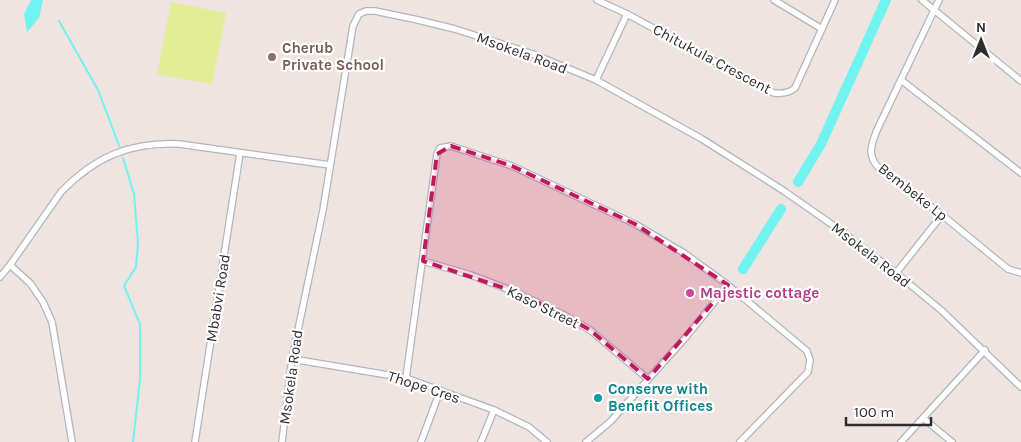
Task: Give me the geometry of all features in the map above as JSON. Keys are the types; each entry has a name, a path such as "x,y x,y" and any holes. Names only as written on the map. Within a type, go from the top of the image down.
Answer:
{"street":[{"name":"Chitukula Crescent","path":"597,0 779,94 795,88 835,0"},
{"path":"774,0 822,29"},
{"path":"922,0 1021,80"},
{"name":"Bembeke Lp","path":"939,0 872,143 871,152 873,159 877,166 942,215 1008,269 1021,272"},
{"name":"Msokela Road","path":"282,442 292,359 323,210 353,26 359,14 366,11 375,11 418,20 464,32 533,54 596,80 718,148 837,228 896,273 985,350 1021,387"},
{"path":"596,80 627,14"},
{"path":"900,80 1021,173"},
{"path":"0,277 61,192 78,175 114,153 136,147 167,144 330,164"},
{"path":"406,378 437,154 440,148 451,146 512,166 635,224 684,253 728,285 807,352 810,360 808,372 740,442"},
{"name":"Mbabvi Road","path":"195,442 240,153"},
{"path":"896,273 942,215"},
{"name":"Kaso Street","path":"423,261 513,291 562,314 590,330 648,379"},
{"path":"10,265 30,283 43,302 52,322 72,442"},
{"path":"586,442 611,421 696,326 728,285"},
{"path":"901,442 985,350"},
{"name":"Thope Cres","path":"292,359 406,378 494,410 529,427 547,442"},
{"path":"421,442 440,391"},
{"path":"481,442 494,410"},
{"path":"923,418 952,442"}],"highlighted area":[{"path":"451,146 512,166 635,224 728,285 648,379 590,330 562,314 513,291 423,261 437,154"}],"green space":[{"path":"171,2 226,13 212,84 157,74"}],"water":[{"path":"31,0 43,0 39,18 27,32 24,14"}],"waterway":[{"path":"798,182 821,144 886,0"},
{"path":"59,21 98,90 120,148"},
{"path":"123,158 134,194 138,243 136,267 124,286 140,324 140,379 133,442"},
{"path":"743,269 781,209"}],"place":[{"name":"Cherub Private School","path":"272,57"},
{"name":"Majestic cottage","path":"690,293"},
{"name":"Conserve with Benefit Offices","path":"598,398"}]}
